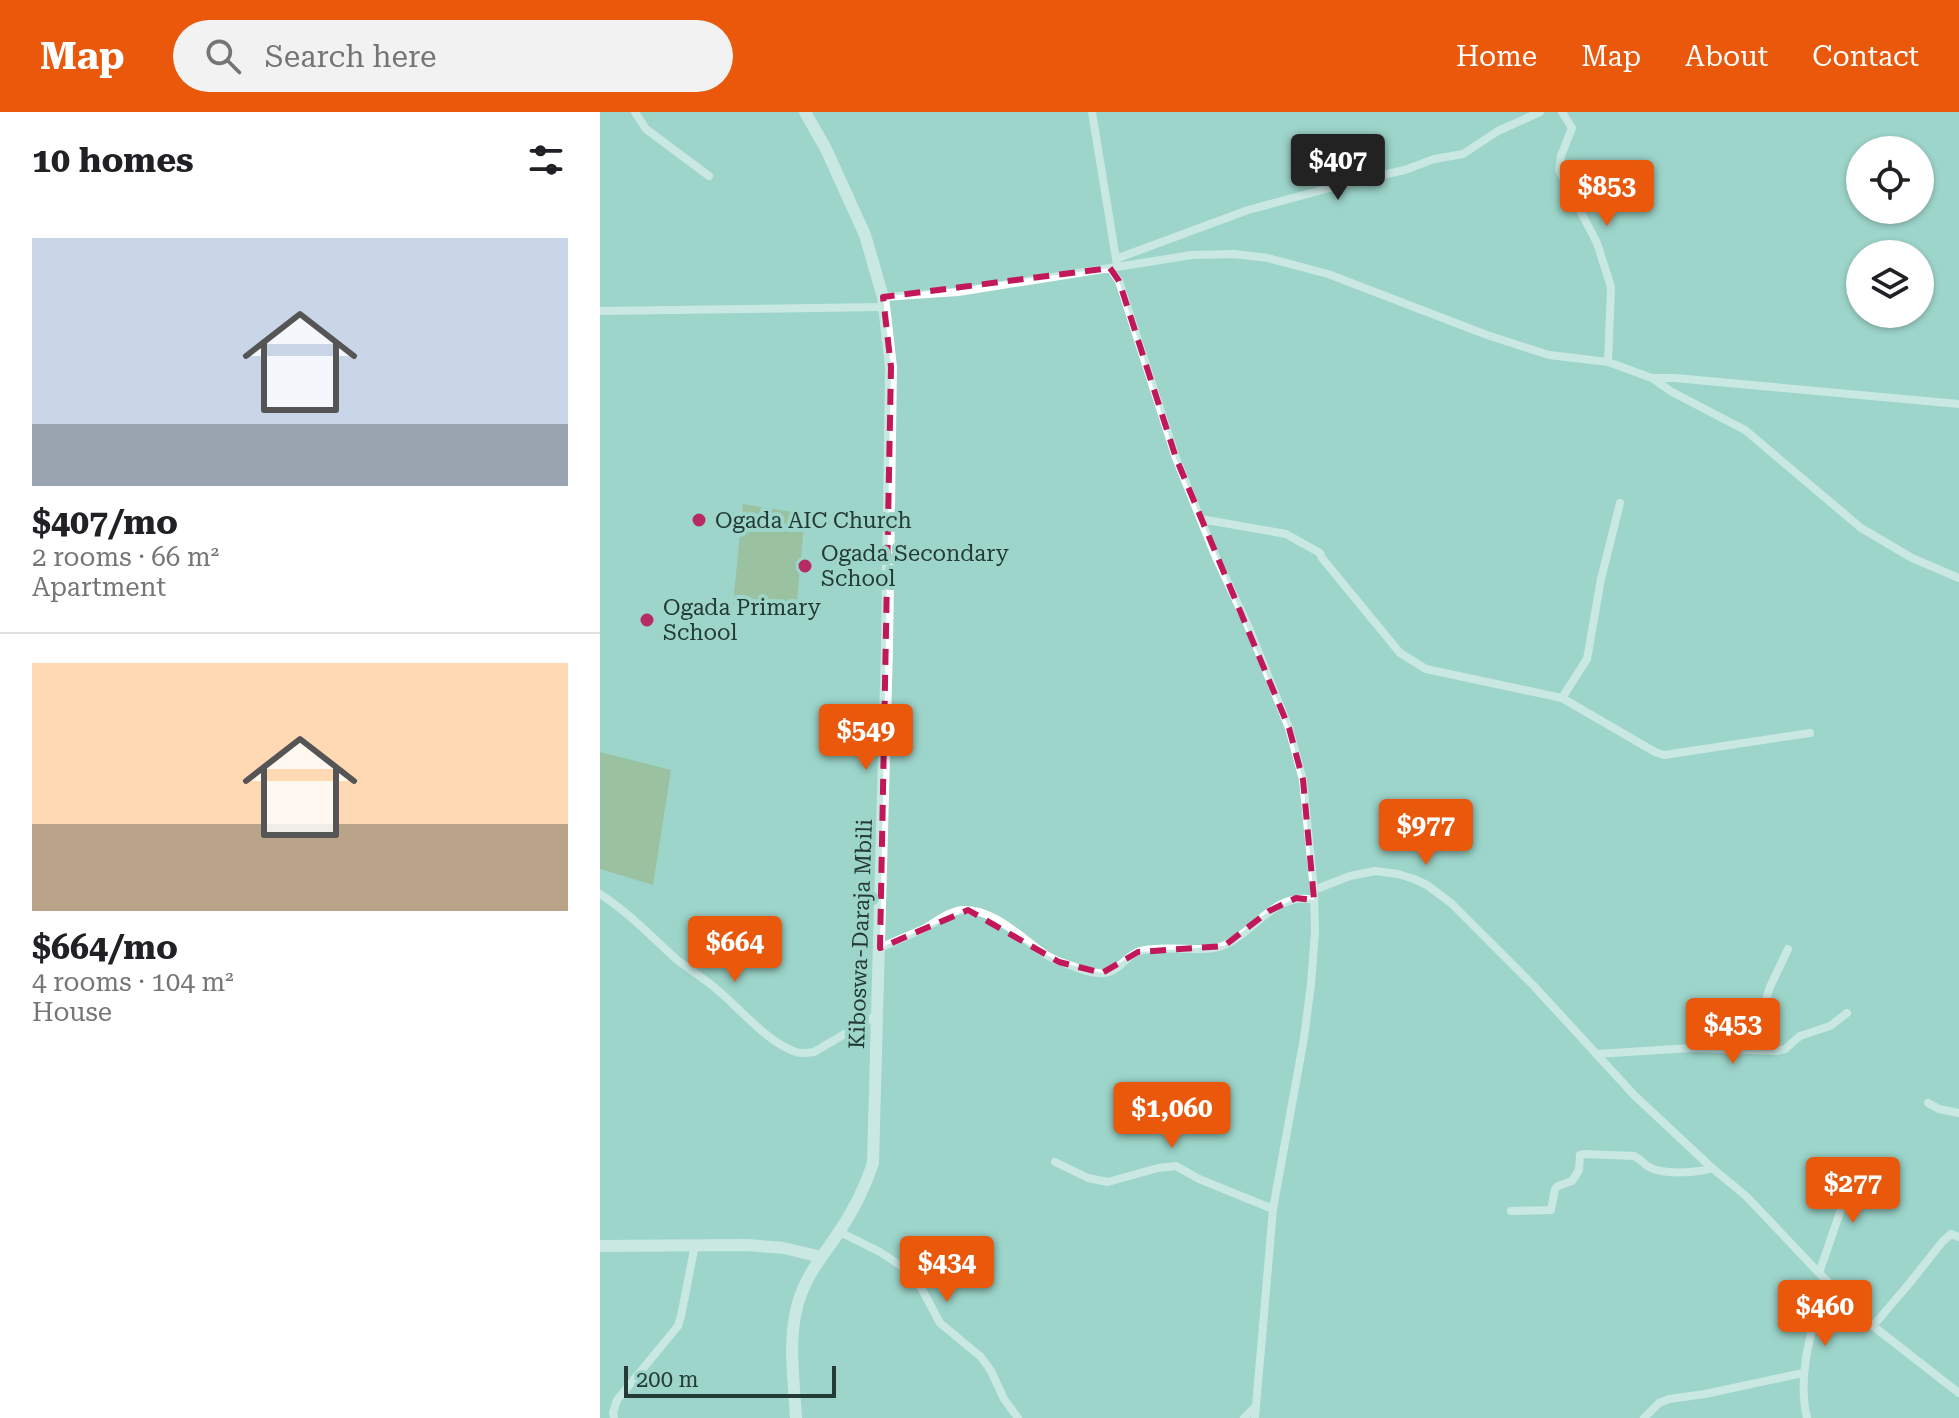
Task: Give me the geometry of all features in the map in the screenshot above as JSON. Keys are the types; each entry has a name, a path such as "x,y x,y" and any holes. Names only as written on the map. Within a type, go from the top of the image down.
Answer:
{"main road":[{"name":"Kiboswa-Daraja Mbili","path":"796,1418 793,1327 802,1293 867,1183 873,1163 891,367 884,302 865,235 826,149 805,112"},
{"path":"600,1246 747,1245 784,1248 821,1257"}],"street":[{"path":"635,112 646,129 709,176"},
{"path":"1092,112 1114,268 1176,458 1289,728 1303,780 1315,931 1304,1038 1273,1209 1255,1418"},
{"path":"1121,257 1248,210 1405,170 1434,159 1463,154 1498,131 1540,112"},
{"path":"1562,112 1572,128 1559,170 1597,243 1611,287 1608,362"},
{"path":"600,311 884,302 1192,255 1234,254 1268,258 1328,274 1487,335 1549,355 1608,362 1652,378 1672,392 1745,430 1861,528 1912,558 1959,578"},
{"path":"1652,378 1959,404"},
{"path":"1562,698 1587,659 1601,579 1620,503"},
{"path":"1201,519 1286,534 1320,553 1400,653 1426,669 1562,698 1655,752 1664,755 1810,733"},
{"path":"880,948 954,912 968,910 979,912 1020,934 1059,962 1102,973 1112,971 1138,952 1224,946 1277,907 1296,898 1314,895 1350,876 1375,871 1398,874 1427,885 1451,903 1634,1095 1746,1196 1873,1326 1959,1393"},
{"path":"600,894 762,1030 795,1052 814,1052 878,1014"},
{"path":"1750,1050 1770,987 1788,949"},
{"path":"1596,1054 1692,1048 1781,1051 1800,1036 1830,1026 1847,1013"},
{"path":"1928,1103 1959,1113"},
{"path":"1511,1211 1551,1210 1555,1189 1572,1181 1579,1170 1580,1155 1584,1154 1634,1156 1652,1169 1692,1173 1712,1168"},
{"path":"1055,1162 1088,1178 1108,1182 1176,1166 1199,1179 1273,1209"},
{"path":"1807,1418 1803,1373 1822,1276 1856,1166"},
{"path":"840,1232 880,1252 917,1280 940,1323 981,1357 1018,1418"},
{"path":"1873,1326 1949,1235 1959,1237"},
{"path":"614,1418 617,1400 678,1326 695,1245"},
{"path":"1644,1418 1659,1403 1669,1399 1803,1373"},
{"path":"1244,1418 1256,1406"}],"highlighted area":[{"path":"1110,268 1119,281 1176,458 1289,728 1303,780 1314,900 1296,898 1269,911 1224,946 1138,952 1102,973 1059,962 968,910 880,948 891,367 883,297"}],"green space":[{"path":"743,504 805,514 796,613 733,604"},
{"path":"600,752 671,770 653,885 600,869"}],"place":[{"name":"Ogada AIC Church","path":"699,520"},
{"name":"Ogada Secondary School","path":"805,566"},
{"name":"Ogada Primary School","path":"647,620"}]}
